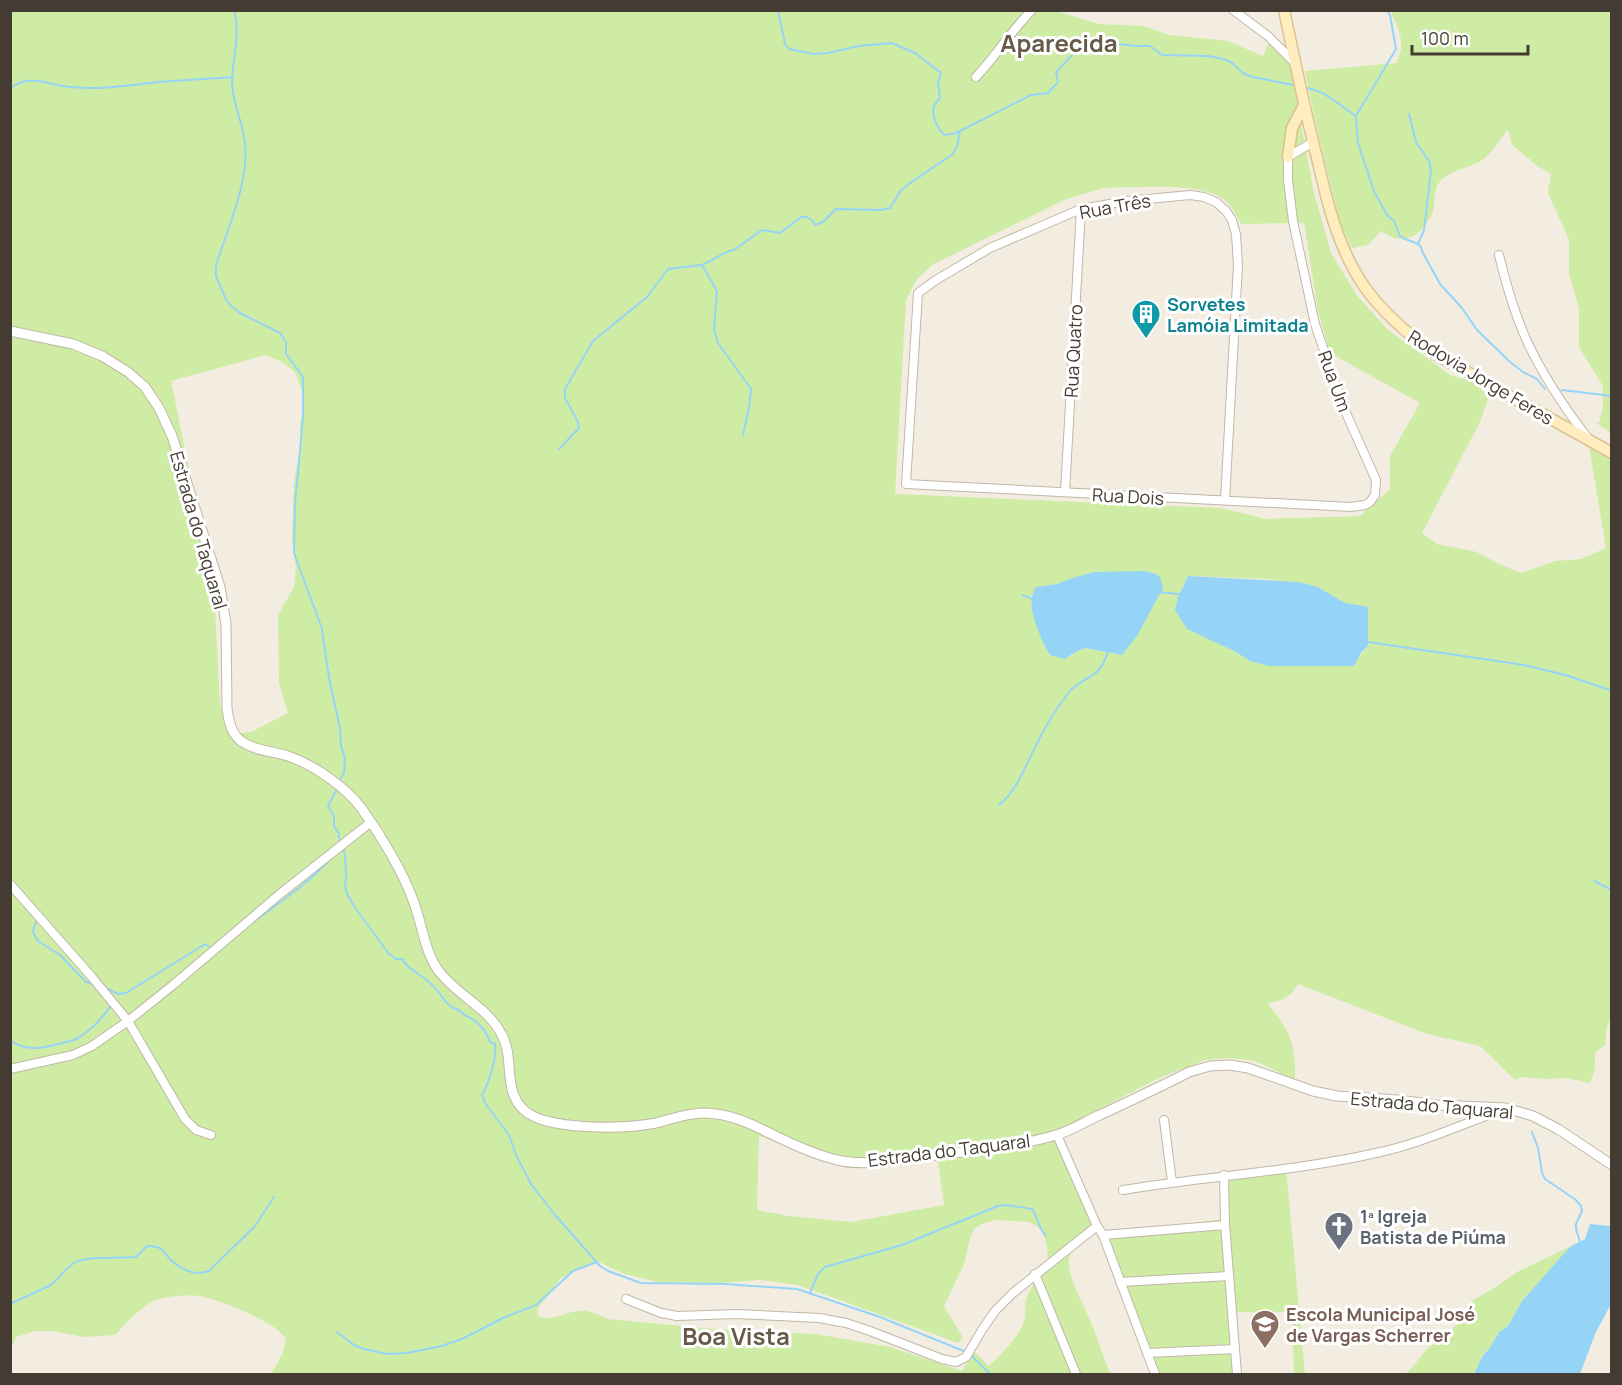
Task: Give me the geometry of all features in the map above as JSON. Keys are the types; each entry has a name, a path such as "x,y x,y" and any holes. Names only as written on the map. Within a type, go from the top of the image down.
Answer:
{"main road":[{"name":"Rodovia Jorge Feres","path":"1284,10 1327,200 1343,248 1366,289 1409,335 1435,354 1611,453"},
{"path":"1288,158 1292,128 1304,105"}],"street":[{"path":"976,77 1032,10"},
{"path":"1233,10 1269,36 1295,63"},
{"path":"1288,158 1313,142"},
{"name":"Rua Um","path":"1288,158 1293,221 1315,324 1342,404 1376,480 1375,495 1370,501 1365,505 1351,507"},
{"name":"Rua Três","path":"906,484 918,293 990,248 1081,209 1127,201 1190,195 1216,202 1232,220 1236,234 1238,265 1225,501"},
{"name":"Rua Quatro","path":"1065,492 1081,209"},
{"path":"1499,255 1517,317 1527,340 1550,384 1590,441"},
{"name":"Estrada do Taquaral","path":"10,331 74,344 102,356 128,372 145,387 159,408 172,436 220,586 226,624 227,709 232,732 250,746 288,756 307,765 328,778 360,806 399,870 413,900 428,950 437,968 498,1027 505,1040 509,1078 515,1097 524,1110 539,1120 603,1127 632,1127 657,1123 682,1115 702,1113 723,1115 744,1121 824,1156 846,1162 869,1162 981,1149 1057,1135 1189,1072 1210,1066 1230,1065 1248,1068 1313,1091 1337,1096 1437,1105 1506,1108 1533,1116 1558,1129 1611,1165"},
{"name":"Rua Dois","path":"906,484 1351,507"},
{"path":"10,1069 72,1055 92,1046 128,1021 371,822"},
{"path":"10,884 128,1021 185,1119 196,1130 211,1135"},
{"path":"1123,1190 1282,1169 1376,1153 1401,1147 1506,1108"},
{"path":"1164,1120 1172,1182"},
{"path":"1057,1135 1103,1235 1155,1374"},
{"path":"1224,1175 1225,1225 1237,1374"},
{"path":"1103,1235 1225,1225"},
{"path":"626,1299 661,1313 677,1316 758,1314 819,1318 846,1323 942,1359 956,1362 966,1357 995,1311 1035,1274 1097,1226"},
{"path":"1035,1274 1076,1374"},
{"path":"1120,1282 1229,1276"},
{"path":"1147,1353 1235,1349"}],"green space":[{"path":"1053,10 1099,24 1144,26 1169,35 1228,41 1263,56 1271,38 1284,52 1287,49 1314,193 1331,253 1356,294 1388,330 1450,375 1474,382 1489,397 1480,422 1422,533 1437,544 1477,552 1521,573 1555,561 1581,559 1606,548 1589,446 1611,459 1612,1015 1607,1027 1605,1045 1595,1053 1595,1069 1590,1083 1566,1078 1521,1077 1515,1080 1480,1046 1427,1034 1298,984 1285,998 1267,1003 1281,1021 1290,1038 1293,1047 1295,1080 1255,1061 1229,1058 1205,1060 1159,1078 1059,1130 1094,1228 1075,1245 1070,1255 1069,1267 1074,1285 1111,1374 271,1374 283,1353 286,1339 280,1333 272,1326 236,1308 204,1297 193,1296 171,1297 154,1301 138,1312 115,1335 83,1337 53,1331 36,1331 16,1337 11,1348 11,11","holes":["1103,188 1186,188 1216,195 1226,201 1241,224 1304,223 1318,311 1330,353 1420,403 1390,456 1390,489 1360,516 1266,519 1222,508 895,494 906,300 917,279 932,265 1064,200","266,355 282,362 295,372 304,405 293,499 292,542 296,567 294,587 278,615 279,683 288,713 251,732 238,733 224,718 220,704 214,589 171,381","1188,576 1265,579 1318,587 1345,603 1368,608 1368,646 1356,661 1250,661 1234,651 1178,597","1062,583 1120,655 1085,648 1069,657 1050,655 1046,650 1032,610 1031,597 1036,588","759,1136 847,1168 937,1155 944,1205 851,1222 789,1216 757,1210","996,1220 1029,1222 1042,1229 1047,1250 1046,1265 1027,1297 1025,1317 1020,1331 989,1366 974,1351 962,1371 890,1347 816,1334 714,1329 608,1319 584,1311 547,1318 537,1315 538,1308 561,1278 597,1261 624,1274 658,1282 720,1283 760,1280 798,1285 958,1343 963,1338 944,1306 964,1264 974,1229"]},
{"path":"1391,11 1611,11 1611,433 1596,423 1599,423 1603,408 1603,386 1579,347 1579,309 1569,273 1569,240 1548,193 1551,174 1512,145 1508,130 1485,158 1441,180 1436,189 1432,214 1417,234 1404,239 1389,236 1381,231 1368,245 1352,248 1341,226 1305,71 1397,63 1401,39"},
{"path":"1286,1167 1305,1374 1294,1374 1292,1312 1231,1312 1234,1374 1158,1374 1108,1237 1222,1219 1229,1173"},
{"path":"1573,1245 1522,1301 1508,1326 1499,1332 1484,1353 1474,1374 1405,1374 1425,1351 1459,1323 1473,1300 1517,1272"}],"water":[{"path":"1145,571 1160,577 1163,588 1137,636 1122,655 1085,648 1064,659 1050,655 1032,610 1036,587 1057,584 1095,572"},
{"path":"1188,576 1298,582 1318,587 1345,603 1368,607 1368,646 1354,666 1268,666 1250,661 1187,629 1175,610 1178,597"},
{"path":"1590,1224 1611,1226 1611,1304 1596,1332 1580,1374 1474,1374 1483,1355 1499,1332 1508,1326 1522,1301 1567,1250 1585,1239"}],"waterway":[{"path":"234,10 237,28 232,84 245,143 244,174 232,220 216,265 216,276 230,305 240,313 280,333 286,342 286,354 303,377 303,419 295,503 294,553 322,629 329,678 340,728 341,746 345,758 344,773 338,783"},
{"path":"778,10 785,44 789,49 814,54 892,43 915,53 941,73 938,83 940,98 934,106 933,114 945,135 956,133 1031,95 1048,93 1058,82 1056,72 1081,46 1087,44 1101,42 1150,46 1162,55 1208,56 1231,62 1243,73 1253,77 1293,85"},
{"path":"1387,10 1396,49 1356,116 1358,143 1374,191 1387,215 1394,221 1400,236 1421,247 1440,284 1462,308 1477,330 1509,361 1537,379 1545,389"},
{"path":"10,88 18,83 33,80 63,86 94,88 232,77"},
{"path":"1307,88 1327,96 1356,116"},
{"path":"1409,114 1416,142 1429,161 1431,170 1424,230 1418,244"},
{"path":"559,449 579,428 565,398 565,389 593,341 647,297 668,269 702,265 734,250 762,230 780,233 801,217 810,218 815,225 823,222 836,209 880,210 890,208 901,190 953,154 960,131"},
{"path":"702,265 717,291 714,330 718,343 751,389 743,435"},
{"path":"1562,390 1612,396"},
{"path":"1158,592 1180,594"},
{"path":"1022,595 1033,599"},
{"path":"1368,642 1524,665 1569,676 1612,691"},
{"path":"999,805 1013,790 1062,701 1072,689 1099,670 1109,649"},
{"path":"337,789 328,806 334,816 334,826 339,834 345,855 347,894 389,954 396,959 402,959 433,985 449,1005 476,1022 490,1042 495,1044 492,1070 482,1095 485,1103 509,1135 516,1155 531,1184 600,1266 641,1283 725,1284 797,1289 880,1317 966,1352"},
{"path":"244,929 300,887 330,859"},
{"path":"1594,881 1612,890"},
{"path":"37,920 33,932 38,941 60,955 86,982 95,985"},
{"path":"106,988 118,994 126,993 205,944 211,948"},
{"path":"10,1040 17,1045 33,1048 74,1040 95,1024 112,1004"},
{"path":"1532,1132 1545,1179 1576,1200 1581,1206 1582,1211 1576,1224 1580,1242"},
{"path":"10,1304 49,1286 74,1263 95,1258 136,1257 147,1246 154,1246 164,1251 174,1263 183,1269 199,1273 209,1271 255,1226 274,1197"},
{"path":"810,1293 818,1274 825,1267 902,1245 998,1206 1032,1209 1046,1236"},
{"path":"337,1332 354,1345 387,1354 407,1353 442,1346 536,1305 573,1271 597,1262"},
{"path":"971,1355 990,1374"}],"place":[{"name":"Sorvetes Lamóia Limitada","path":"1146,340"},
{"name":"1ª Igreja Batista de Piúma","path":"1339,1252"},
{"name":"Escola Municipal José de Vargas Scherrer","path":"1265,1350"}],"district":[{"name":"Aparecida","path":"1059,42"},
{"name":"Boa Vista","path":"736,1335"}]}
